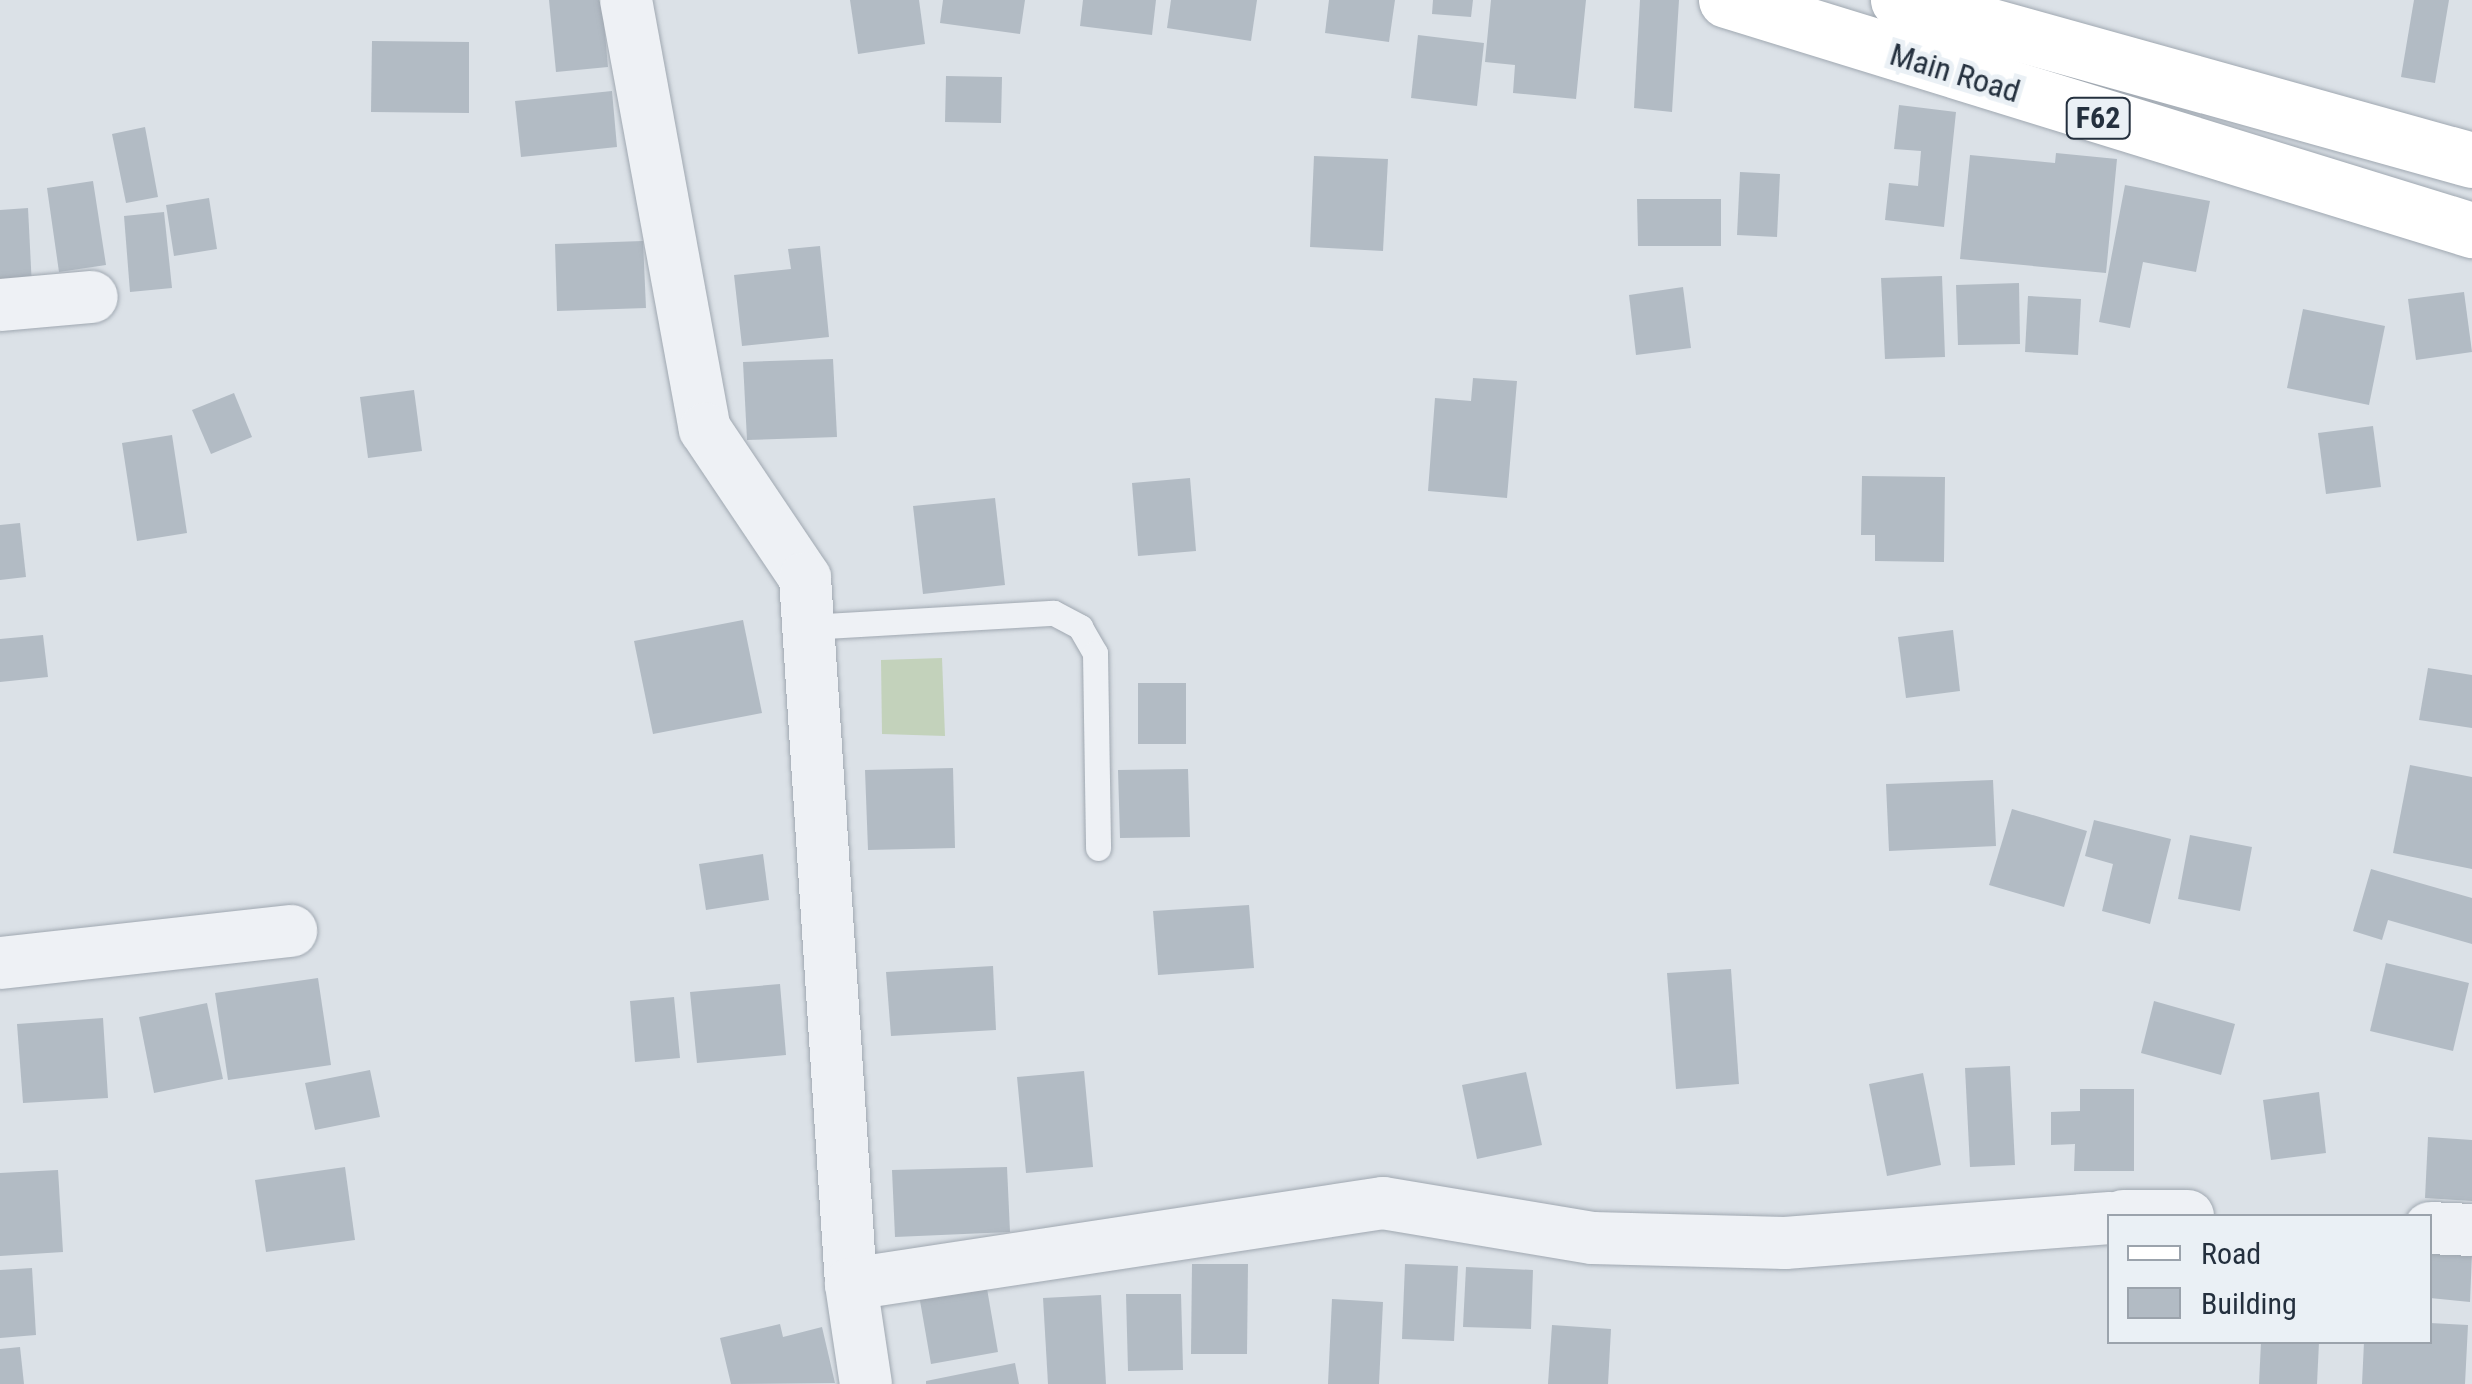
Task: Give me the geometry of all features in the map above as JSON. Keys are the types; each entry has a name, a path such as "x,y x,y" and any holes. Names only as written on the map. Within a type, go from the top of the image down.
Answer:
{"main road":[{"name":"Main Road","path":"1726,0 2472,230"},
{"name":"Main Road","path":"1906,1 2472,160"}],"street":[{"path":"626,0 705,429 805,578 851,1284 866,1384"},
{"path":"0,305 92,297"},
{"path":"0,962 291,931"},
{"path":"851,1284 1383,1203 1592,1238 1785,1243 2107,1218"},
{"path":"2432,1228 2472,1230"}],"lane":[{"path":"808,627 1054,613 1080,627 1095,653 1098,848"}],"green space":[{"path":"942,658 945,736 882,734 881,660"}],"building":[{"path":"549,0 602,0 608,67 556,72"},
{"path":"850,0 919,0 925,44 858,54"},
{"path":"943,0 1025,0 1020,34 940,23"},
{"path":"1083,0 1156,0 1152,35 1080,26"},
{"path":"1171,0 1257,0 1251,41 1167,28"},
{"path":"1329,0 1395,0 1389,42 1325,33"},
{"path":"1433,0 1473,0 1471,17 1432,14"},
{"path":"1491,0 1586,0 1576,99 1513,93 1515,65 1485,62"},
{"path":"1640,0 1679,0 1672,112 1634,108"},
{"path":"2414,0 2449,0 2435,83 2401,77"},
{"path":"1418,35 1484,43 1477,106 1411,98"},
{"path":"372,41 469,42 469,113 371,112"},
{"path":"946,76 1002,77 1001,123 945,122"},
{"path":"612,91 617,147 521,157 515,101"},
{"path":"1899,105 1956,112 1944,227 1885,220 1889,183 1918,186 1921,151 1894,149"},
{"path":"145,127 158,197 126,203 112,134"},
{"path":"2056,153 2117,159 2106,273 1960,259 1970,155 2055,163"},
{"path":"1314,156 1388,159 1383,251 1310,247"},
{"path":"1740,172 1780,174 1777,237 1737,235"},
{"path":"93,181 106,265 59,272 47,188"},
{"path":"2125,185 2210,201 2196,272 2143,262 2130,328 2099,322"},
{"path":"209,198 217,249 174,256 166,205"},
{"path":"1637,199 1721,199 1721,246 1638,246"},
{"path":"28,208 32,287 0,288 0,210"},
{"path":"164,212 172,288 130,292 124,216"},
{"path":"643,241 646,308 557,311 555,244"},
{"path":"820,246 829,337 742,346 734,275 791,269 788,249"},
{"path":"1942,276 1945,357 1885,359 1881,278"},
{"path":"2019,283 2020,344 1958,345 1956,285"},
{"path":"1683,287 1691,348 1636,355 1629,295"},
{"path":"2464,292 2472,352 2416,360 2408,299"},
{"path":"2028,296 2081,299 2078,355 2025,352"},
{"path":"2303,309 2385,326 2369,405 2287,388"},
{"path":"833,359 837,437 747,440 743,362"},
{"path":"1473,378 1517,381 1507,498 1428,491 1435,398 1471,401"},
{"path":"414,390 422,451 368,458 360,397"},
{"path":"234,393 252,437 211,454 192,410"},
{"path":"2373,426 2381,487 2326,494 2318,433"},
{"path":"172,435 187,533 137,541 122,443"},
{"path":"1862,476 1945,477 1944,562 1875,561 1875,535 1861,535"},
{"path":"1190,478 1196,551 1138,556 1132,483"},
{"path":"995,498 1005,585 923,594 913,506"},
{"path":"20,523 26,577 0,580 0,525"},
{"path":"743,620 762,713 653,734 634,641"},
{"path":"1953,630 1960,691 1906,698 1898,637"},
{"path":"43,635 48,677 0,682 0,639"},
{"path":"2428,668 2472,675 2472,728 2419,720"},
{"path":"1138,683 1186,683 1186,744 1138,744"},
{"path":"2410,765 2472,777 2472,869 2393,853"},
{"path":"953,768 955,848 868,850 865,770"},
{"path":"1188,769 1190,837 1120,838 1118,770"},
{"path":"1993,780 1996,846 1889,851 1886,784"},
{"path":"2012,809 2087,831 2064,907 1989,885"},
{"path":"2094,820 2171,839 2150,924 2102,911 2113,864 2085,856"},
{"path":"2190,835 2252,847 2240,911 2178,899"},
{"path":"763,854 769,900 706,910 699,864"},
{"path":"2371,869 2472,898 2472,944 2388,920 2382,940 2353,931"},
{"path":"1249,905 1254,968 1158,975 1153,911"},
{"path":"2386,963 2469,983 2453,1051 2370,1031"},
{"path":"993,966 996,1030 891,1036 886,972"},
{"path":"1731,969 1739,1084 1676,1089 1667,973"},
{"path":"318,978 331,1065 228,1080 215,993"},
{"path":"780,984 786,1055 697,1063 690,992"},
{"path":"674,997 680,1058 635,1062 630,1001"},
{"path":"2154,1001 2235,1024 2221,1075 2141,1053"},
{"path":"207,1003 223,1079 154,1093 139,1017"},
{"path":"103,1018 108,1098 23,1103 17,1024"},
{"path":"2010,1066 2015,1165 1970,1167 1965,1068"},
{"path":"370,1070 380,1117 315,1130 305,1083"},
{"path":"1084,1071 1093,1167 1026,1173 1017,1077"},
{"path":"1526,1072 1542,1145 1477,1159 1462,1085"},
{"path":"1923,1073 1941,1165 1887,1176 1869,1084"},
{"path":"2080,1089 2134,1089 2134,1171 2074,1171 2075,1144 2051,1145 2051,1112 2080,1111"},
{"path":"2319,1092 2326,1153 2271,1160 2263,1100"},
{"path":"2428,1137 2472,1140 2472,1201 2425,1198"},
{"path":"345,1167 355,1240 266,1252 255,1180"},
{"path":"1007,1167 1010,1232 895,1237 892,1170"},
{"path":"58,1170 63,1252 0,1256 0,1173"},
{"path":"2432,1249 2472,1253 2470,1302 2432,1298"},
{"path":"1192,1264 1248,1264 1247,1354 1191,1354"},
{"path":"1405,1264 1458,1266 1454,1341 1402,1339"},
{"path":"1466,1267 1533,1270 1531,1329 1463,1327"},
{"path":"32,1268 36,1335 0,1338 0,1270"},
{"path":"986,1283 998,1352 931,1364 919,1295"},
{"path":"1126,1294 1181,1294 1183,1370 1128,1371"},
{"path":"1101,1295 1106,1384 1048,1384 1043,1298"},
{"path":"1332,1299 1383,1302 1379,1384 1328,1384"},
{"path":"2432,1323 2468,1325 2465,1384 2362,1384 2364,1344 2432,1344"},
{"path":"780,1324 783,1337 822,1327 835,1383 731,1384 720,1338"},
{"path":"1552,1325 1611,1329 1608,1384 1548,1384"},
{"path":"2261,1344 2319,1344 2317,1384 2259,1384"},
{"path":"20,1347 24,1384 0,1384 0,1349"},
{"path":"1015,1363 1019,1384 926,1384 926,1381"}]}
